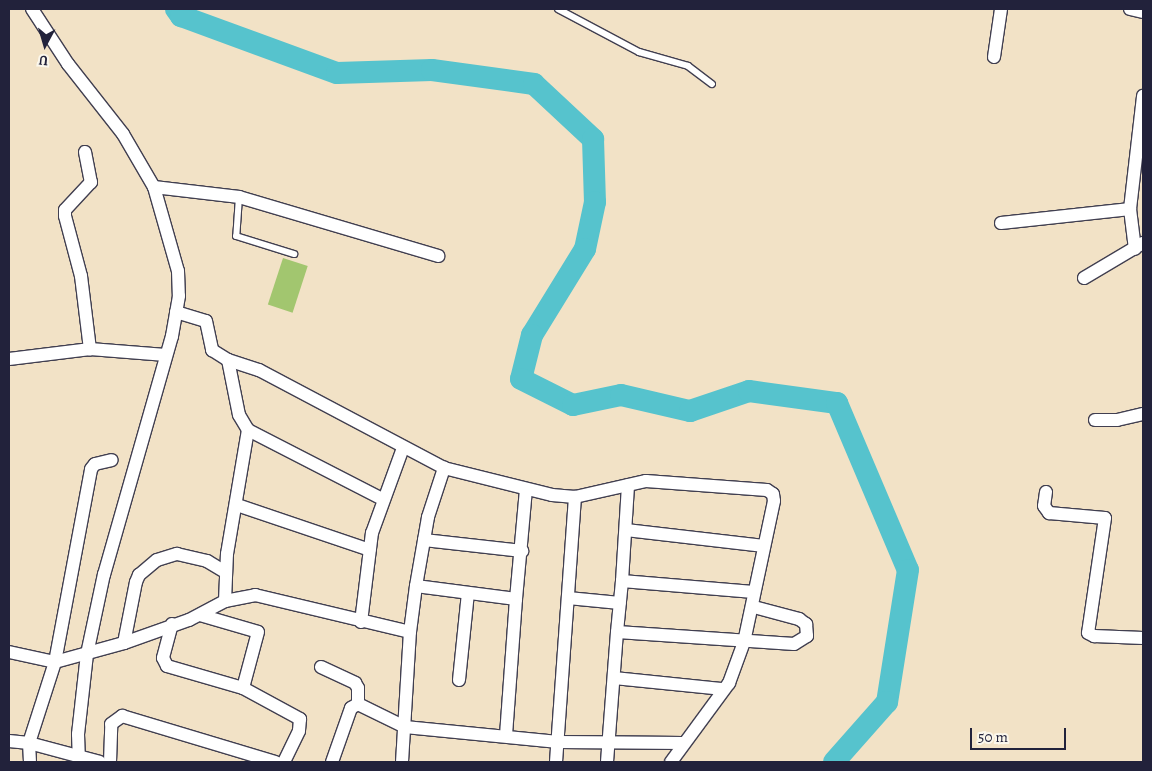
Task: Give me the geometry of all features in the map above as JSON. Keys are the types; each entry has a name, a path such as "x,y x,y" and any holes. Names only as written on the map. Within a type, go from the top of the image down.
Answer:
{"street":[{"path":"32,9 68,64 123,134 154,187 178,271 179,296 166,355 104,574 87,654 78,759"},
{"path":"994,57 1001,9"},
{"path":"1130,9 1143,12"},
{"path":"1084,278 1139,246 1130,209 1143,96"},
{"path":"85,152 90,182 70,204 65,216 81,276 90,348"},
{"path":"154,187 239,198 438,256"},
{"path":"1001,223 1130,209"},
{"path":"176,312 206,321 212,350 228,360 259,370 403,448 444,468 526,489 575,497 646,481 767,490 773,494 774,501 754,592 754,608 729,683 683,743 671,762"},
{"path":"9,359 90,348 166,355"},
{"path":"228,360 239,415 248,430 382,499"},
{"path":"1095,420 1117,420 1143,414"},
{"path":"225,601 225,572 248,430"},
{"path":"361,622 370,550 382,499 403,448"},
{"path":"30,762 29,743 55,662 91,469 95,464 112,460"},
{"path":"402,762 410,632 416,586 424,540 444,468"},
{"path":"607,762 628,486"},
{"path":"506,736 526,489"},
{"path":"1046,492 1044,506 1049,513 1105,518 1088,633 1094,636 1143,638"},
{"path":"556,762 575,497"},
{"path":"237,505 370,550"},
{"path":"626,530 764,546"},
{"path":"424,540 522,551"},
{"path":"124,643 136,582 139,575 157,560 177,554 207,561 225,572"},
{"path":"622,581 754,592"},
{"path":"416,586 516,599"},
{"path":"459,680 468,593"},
{"path":"9,652 55,662 124,643 200,615 225,601 255,595 270,597 361,622 410,632"},
{"path":"568,598 620,603"},
{"path":"617,632 794,644 807,636 806,624 799,619 754,608"},
{"path":"200,615 258,632 243,688"},
{"path":"172,624 163,663 243,688 300,719 299,731 284,762"},
{"path":"321,667 355,683 358,688 358,704"},
{"path":"614,678 723,689"},
{"path":"358,704 404,727 558,742 608,744 683,743"},
{"path":"332,762 351,708 358,704"},
{"path":"110,762 111,724 122,716 275,762"},
{"path":"9,741 29,743 78,759 100,762"}],"lane":[{"path":"558,9 639,52 688,66 712,84"},
{"path":"239,198 236,236 294,254"}],"green space":[{"path":"283,258 308,266 293,313 268,305"}],"waterway":[{"path":"176,9 181,16 337,73 432,70 534,84 593,139 595,202 585,249 532,335 521,379 573,405 621,395 690,411 749,391 837,403 908,570 887,702 834,762"}]}
